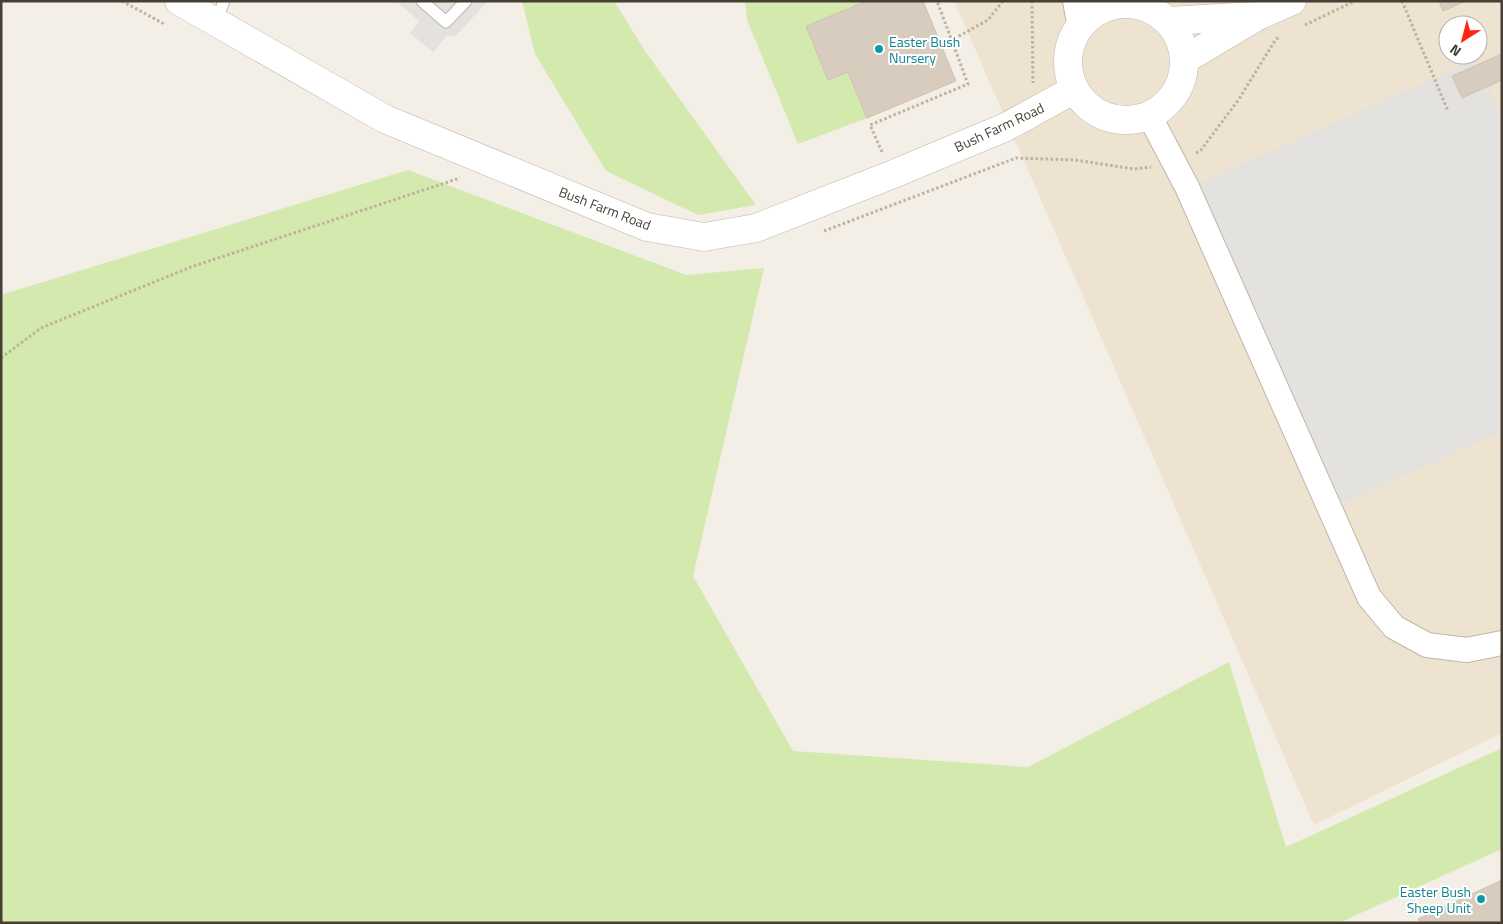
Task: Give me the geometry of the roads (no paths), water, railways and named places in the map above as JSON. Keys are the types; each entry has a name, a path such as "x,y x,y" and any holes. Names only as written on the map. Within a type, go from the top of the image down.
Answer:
{"street":[{"name":"Bush Farm Road","path":"179,1 220,12 385,119 647,227 704,237 756,228 891,175 1006,127 1075,89"},
{"path":"1184,60 1258,16 1292,1"},
{"path":"1122,2 1140,4 1155,11 1169,21 1184,54 1184,72 1177,90 1165,105 1149,115 1133,120 1115,119 1099,113 1085,103 1075,89 1068,70 1069,50 1077,14 1089,16 1106,6 1122,2"},
{"path":"1169,21 1258,16"},
{"path":"1149,115 1176,165 1369,597 1394,627 1427,645 1467,650 1502,643"}],"lane":[{"path":"422,1 446,22 466,1"}],"place":[{"name":"Easter Bush Nursery","path":"879,49"},
{"name":"Easter Bush Sheep Unit","path":"1481,899"}]}
